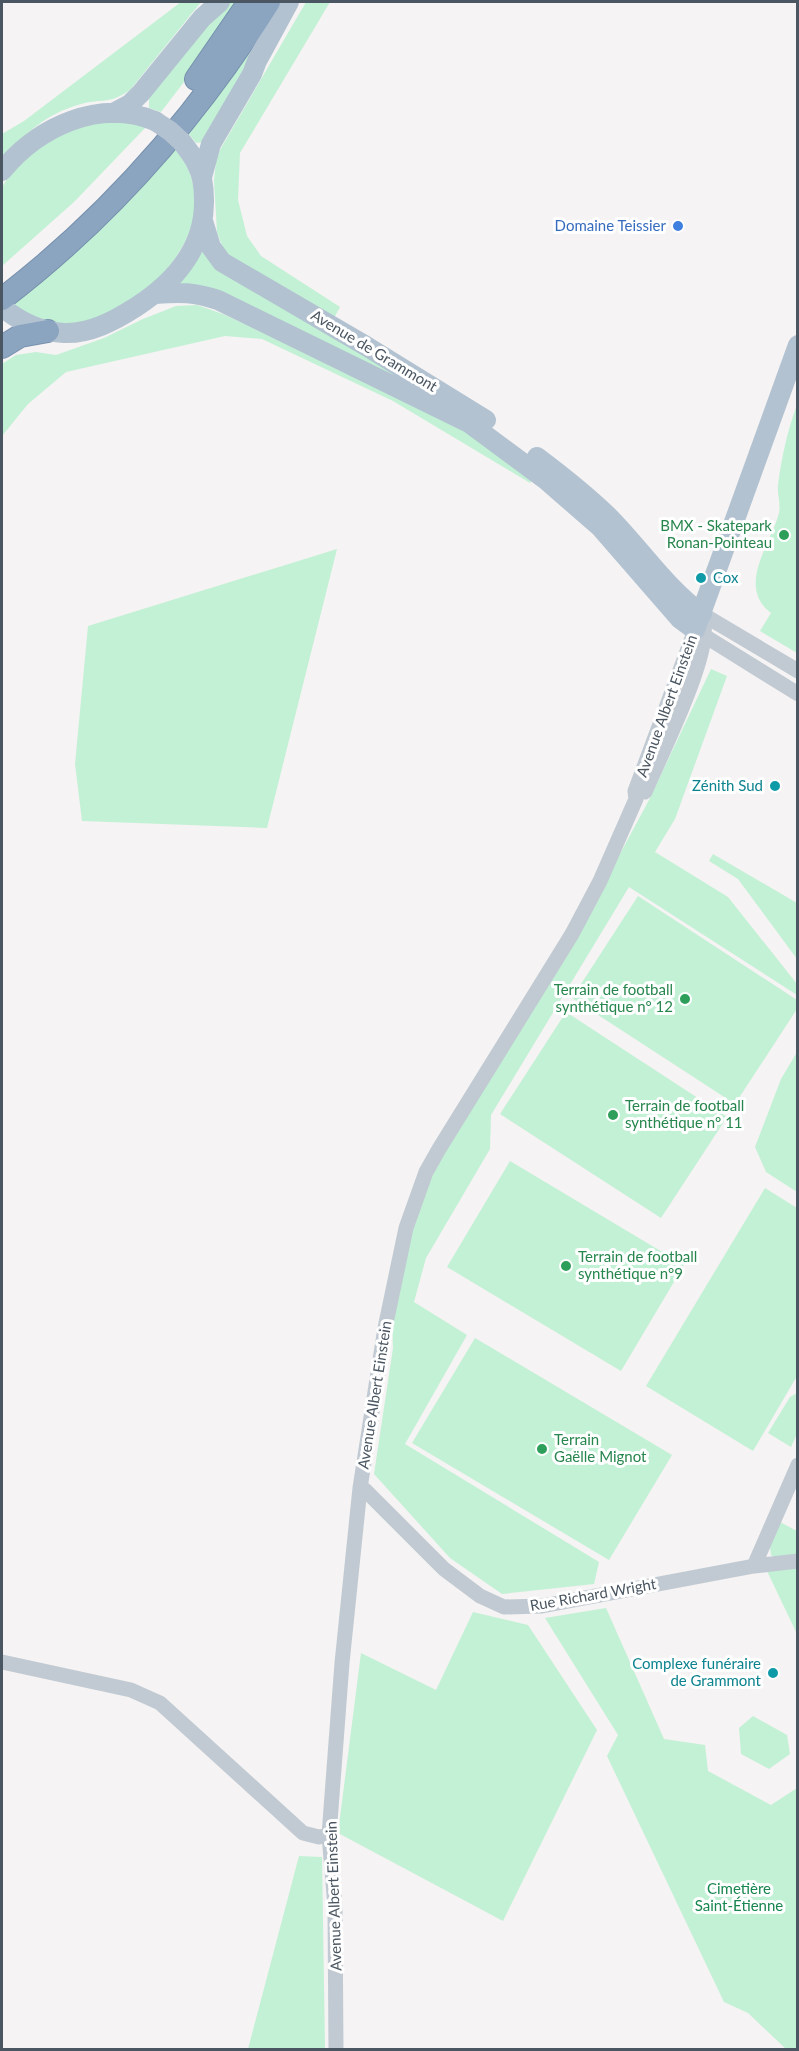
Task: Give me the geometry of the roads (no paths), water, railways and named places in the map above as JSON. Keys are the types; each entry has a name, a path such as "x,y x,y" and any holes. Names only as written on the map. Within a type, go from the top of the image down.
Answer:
{"highway":[{"path":"2,280 33,255 90,202 147,142 188,90 249,2"},
{"path":"4,306 45,263 104,210 160,150 247,36 268,2"},
{"path":"2,347 20,336 48,331"}],"main road":[{"path":"113,113 130,104 141,93 207,10 220,2"},
{"path":"202,177 211,144 252,74 289,2"},
{"path":"252,74 262,64 299,2"},
{"path":"2,171 24,148 50,130 86,116 113,113 134,114 155,121 170,130 182,142 198,165 204,190 203,221 195,247 182,268 156,294 121,317 79,332 48,331 19,320 4,306"},
{"name":"Avenue de Grammont","path":"203,221 211,248 222,262 366,345 475,412 553,477 681,619 701,627"},
{"name":"Avenue de Grammont","path":"156,294 189,292 218,300 469,423 553,477 608,517 676,593 701,627"},
{"name":"Avenue Albert Einstein","path":"701,627 712,586 798,345"},
{"path":"676,593 690,594 712,586"}],"street":[{"path":"701,627 798,671"},
{"path":"701,627 798,694"},
{"name":"Avenue Albert Einstein","path":"336,2049 335,1907 329,1836 342,1663 360,1488 385,1328 406,1227 426,1172 585,910 636,799 635,791 701,627"},
{"path":"754,1566 798,1465"},
{"name":"Rue Richard Wright","path":"360,1488 365,1490 444,1569 480,1596 504,1607 542,1606 754,1566 798,1561"},
{"path":"2,1662 131,1690 160,1703 303,1833 319,1837 329,1836"}],"place":[{"name":"Domaine Teissier","path":"678,226"},
{"name":"BMX - Skatepark Ronan-Pointeau","path":"784,535"},
{"name":"Cox","path":"701,578"},
{"name":"Zénith Sud","path":"775,786"},
{"name":"Terrain de football synthétique n° 12","path":"685,999"},
{"name":"Terrain de football synthétique n° 11","path":"613,1115"},
{"name":"Terrain de football synthétique n°9","path":"566,1266"},
{"name":"Terrain Gaëlle Mignot","path":"542,1449"},
{"name":"Complexe funéraire de Grammont","path":"773,1673"}],"park label":[{"name":"Cimetière Saint-Étienne","path":"739,1898"}]}
